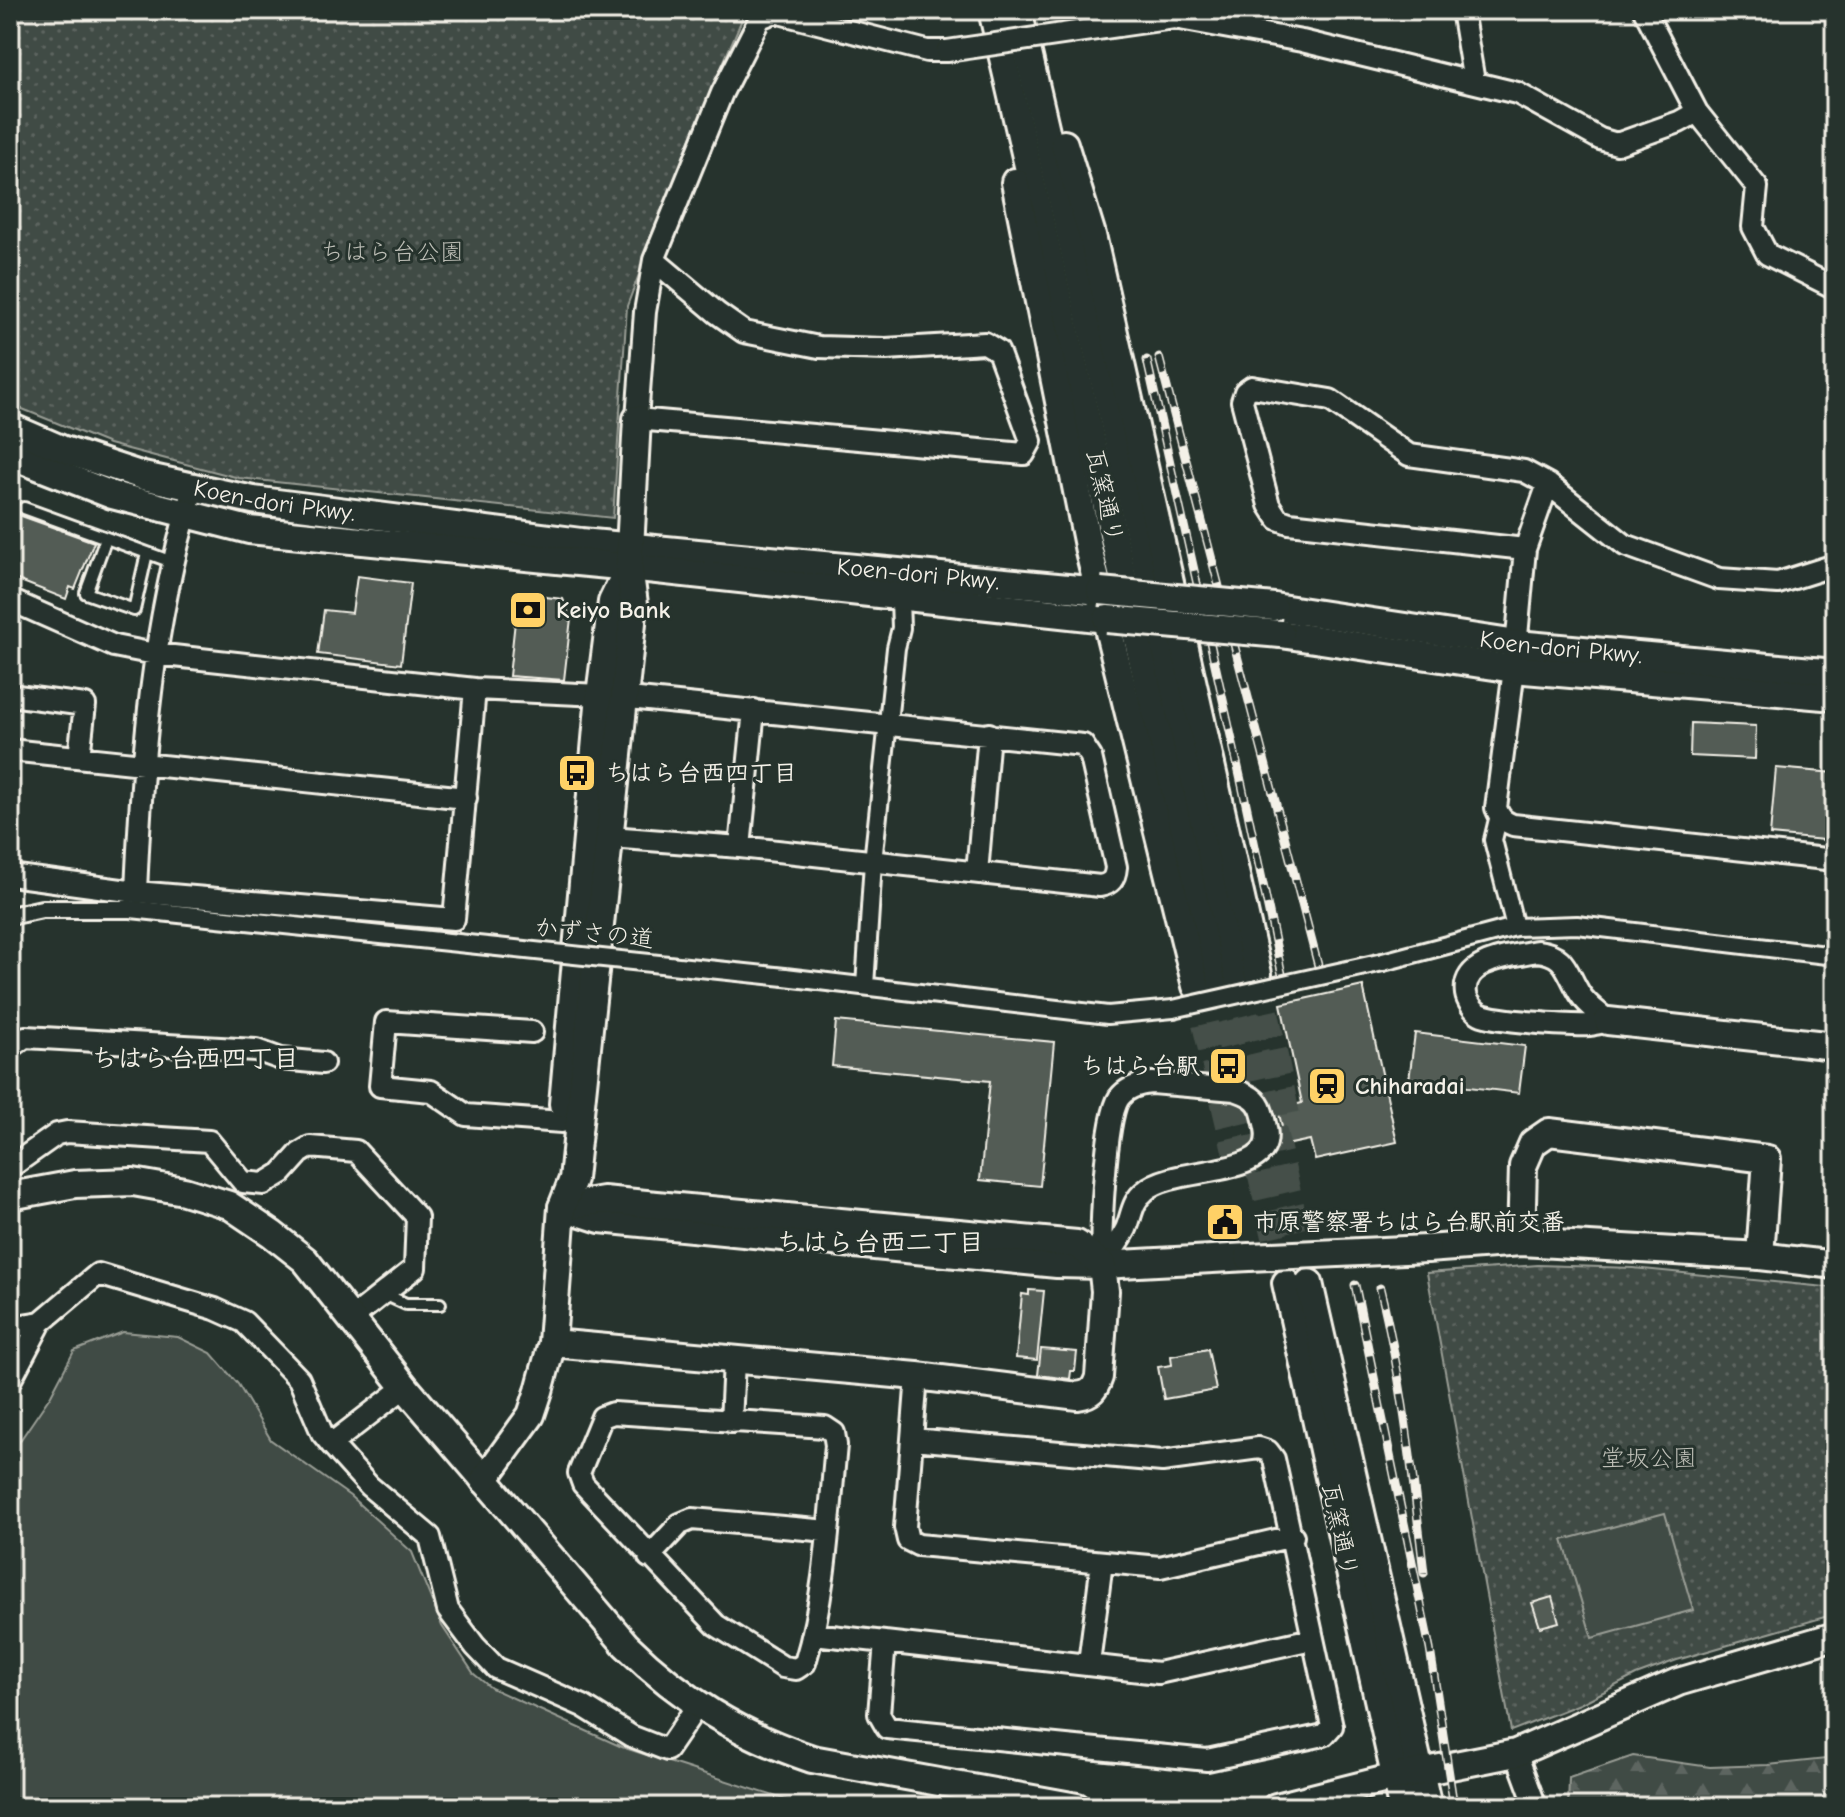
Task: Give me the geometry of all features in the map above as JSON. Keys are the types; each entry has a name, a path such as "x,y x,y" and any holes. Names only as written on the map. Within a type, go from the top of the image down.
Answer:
{"street":[{"name":"瓦窯通り","path":"992,10 1015,52 1159,619 1228,980"},
{"name":"瓦窯通り","path":"1015,52 1018,10"},
{"path":"1462,10 1474,82"},
{"path":"1644,10 1697,112 1757,187 1753,227 1767,254 1835,288"},
{"path":"484,1480 531,1415 552,1343 562,1207 573,1179 610,837 612,602 630,557 645,312 654,260 722,93 760,18 775,12 927,51 947,51 1174,18 1302,41 1517,93 1600,139 1617,144 1679,122 1697,112"},
{"path":"1015,52 1044,80 1092,235 1180,624 1228,980 1107,619 1089,551 996,94 1015,52"},
{"path":"637,419 886,444 1024,454 1031,441 998,351 985,343 886,349 819,347 744,332 654,260"},
{"path":"1525,549 1289,523 1278,519 1269,505 1242,401 1245,392 1252,387 1330,400 1409,455 1524,471 1548,484 1625,545 1719,579 1778,583 1835,565"},
{"name":"Koen-dori Pkwy.","path":"10,427 61,449 143,476 249,530 1100,591 1274,607 1516,657 1835,673"},
{"name":"Koen-dori Pkwy.","path":"10,455 112,495 190,502"},
{"path":"1548,484 1525,549 1516,657 1496,808 1499,815 1513,825 1835,860"},
{"path":"136,892 141,763 155,654 167,587 190,502"},
{"name":"Koen-dori Pkwy.","path":"630,557 900,599 1516,657 1835,697"},
{"path":"865,986 873,862 887,723 901,628 900,599"},
{"path":"10,600 114,646 155,654 475,689 612,697 1075,743 1088,749 1116,867 1115,877 1109,884 1100,886 740,847 610,837"},
{"path":"10,875 136,892 454,919 475,689"},
{"path":"10,695 85,705 79,757"},
{"path":"562,1207 556,1182 612,697"},
{"path":"740,847 754,710"},
{"path":"977,873 989,734"},
{"path":"10,750 466,798"},
{"path":"1499,815 1493,840 1515,927"},
{"name":"かずさの道","path":"10,916 42,909 131,909 785,977 1108,1015 1173,1009 1383,962 1515,927 1577,925 1835,956"},
{"path":"1608,1021 1579,993 1567,966 1549,952 1537,951 1484,963 1467,980 1466,994 1479,1013 1495,1018 1591,1025 1608,1021 1835,1046"},
{"path":"532,1032 386,1022 380,1086 431,1091 466,1115 562,1122"},
{"path":"10,1048 25,1037 256,1050 281,1059 323,1063"},
{"path":"552,1343 917,1376 1087,1395 1095,1388 1099,1377 1105,1291 1102,1265 1100,1229 1112,1118 1121,1095 1138,1085 1152,1083 1235,1090 1254,1098 1260,1106 1267,1133 1265,1146 1257,1157 1151,1186 1133,1205 1125,1230 1102,1265"},
{"path":"10,1163 16,1163 57,1134 67,1132 209,1141 243,1182 264,1184 282,1173 300,1153 310,1147 356,1151 417,1217 415,1268 352,1318"},
{"path":"1521,1242 1523,1166 1533,1143 1549,1132 1767,1159 1760,1256"},
{"path":"10,1196 75,1184 133,1182 184,1191 229,1205 305,1260 405,1387 626,1645 657,1675 697,1706 770,1745 812,1759 1077,1807"},
{"path":"562,1207 600,1219 1057,1264 1102,1265 1521,1242 1760,1256 1835,1265"},
{"path":"10,1381 41,1322 98,1274 215,1309 244,1322 299,1379 322,1433 331,1444 369,1486 430,1537 448,1610 496,1668 583,1706 631,1736 667,1750 697,1706"},
{"name":"瓦窯通り","path":"1297,1283 1406,1775"},
{"path":"10,1327 41,1322"},
{"path":"731,1422 734,1361"},
{"path":"917,1376 905,1527 908,1540 918,1545 1160,1567 1293,1536"},
{"path":"331,1444 405,1387"},
{"path":"613,1413 731,1422 825,1427 834,1433 836,1445 828,1531 814,1634 805,1663 796,1669 783,1667 716,1625 583,1484 579,1473 602,1417 613,1413"},
{"path":"885,1642 879,1714 887,1728 1207,1760 1324,1735 1332,1726 1293,1536 1274,1459 1268,1451 1259,1448 1162,1461 912,1439"},
{"path":"649,1557 680,1524 692,1519 828,1531"},
{"path":"1089,1663 1102,1562"},
{"path":"814,1634 1158,1673 1312,1639"},
{"path":"1276,1807 1406,1775 1516,1753 1678,1682 1835,1636"},
{"path":"1516,1753 1536,1807"},
{"path":"1402,1807 1406,1775"},
{"path":"1406,1775 1428,1807"}],"lane":[{"path":"24,508 175,563"},
{"path":"106,538 86,593 134,610 147,553"},
{"path":"382,1293 406,1304 440,1304"}],"green space":[{"name":"ちはら台公園","path":"10,10 746,10 691,138 627,306 613,518 239,478 109,444 10,404"},
{"name":"堂坂公園","path":"1538,1265 1633,1268 1835,1288 1835,1614 1677,1660 1511,1731 1427,1273"},
{"path":"123,1332 178,1337 211,1353 238,1384 271,1440 350,1496 412,1552 442,1626 474,1674 491,1688 622,1747 808,1807 10,1807 10,1448 17,1445 51,1395 74,1351"},
{"path":"1665,1513 1693,1610 1592,1638 1563,1540"},
{"path":"1633,1756 1710,1767 1835,1758 1835,1807 1568,1807 1569,1778"}],"building":[{"path":"16,510 21,516 94,542 75,589 70,587 66,599 10,577 10,526"},
{"path":"357,576 411,583 401,664 318,654 324,610 352,613"},
{"path":"518,594 563,599 571,618 564,680 509,676"},
{"path":"1691,723 1756,726 1755,759 1690,756"},
{"path":"1776,768 1835,773 1835,841 1770,835"},
{"path":"1363,986 1397,1142 1315,1160 1310,1140 1286,1145 1278,1109 1302,1103 1281,1004"},
{"path":"836,1021 1054,1042 1040,1186 980,1180 990,1081 832,1066"},
{"path":"1415,1033 1525,1046 1519,1093 1409,1080"},
{"path":"1029,1290 1044,1291 1037,1360 1016,1358 1022,1294 1029,1295"},
{"path":"1041,1349 1077,1352 1075,1371 1071,1371 1070,1379 1038,1375"},
{"path":"1208,1349 1216,1390 1164,1399 1158,1367 1172,1365 1171,1356"},
{"path":"1552,1597 1559,1622 1540,1627 1532,1603"}],"tunnel":[{"path":"1258,974 1288,1120"},
{"path":"1238,977 1309,1283"},
{"path":"1217,983 1284,1276"},
{"path":"1196,986 1234,1146 1259,1171"}],"railway":[{"path":"1159,357 1320,973"},
{"path":"1147,360 1283,979"},
{"path":"1355,1285 1430,1649 1454,1807"},
{"path":"1380,1288 1401,1394 1424,1573"}],"place":[{"name":"Keiyo Bank","path":"528,610"},
{"name":"ちはら台西四丁目","path":"577,773"},
{"name":"ちはら台駅","path":"1228,1066"},
{"name":"Chiharadai","path":"1327,1086"},
{"name":"市原警察署ちはら台駅前交番","path":"1225,1222"}],"district":[{"name":"ちはら台西四丁目","path":"195,1058"},
{"name":"ちはら台西二丁目","path":"880,1242"}]}
